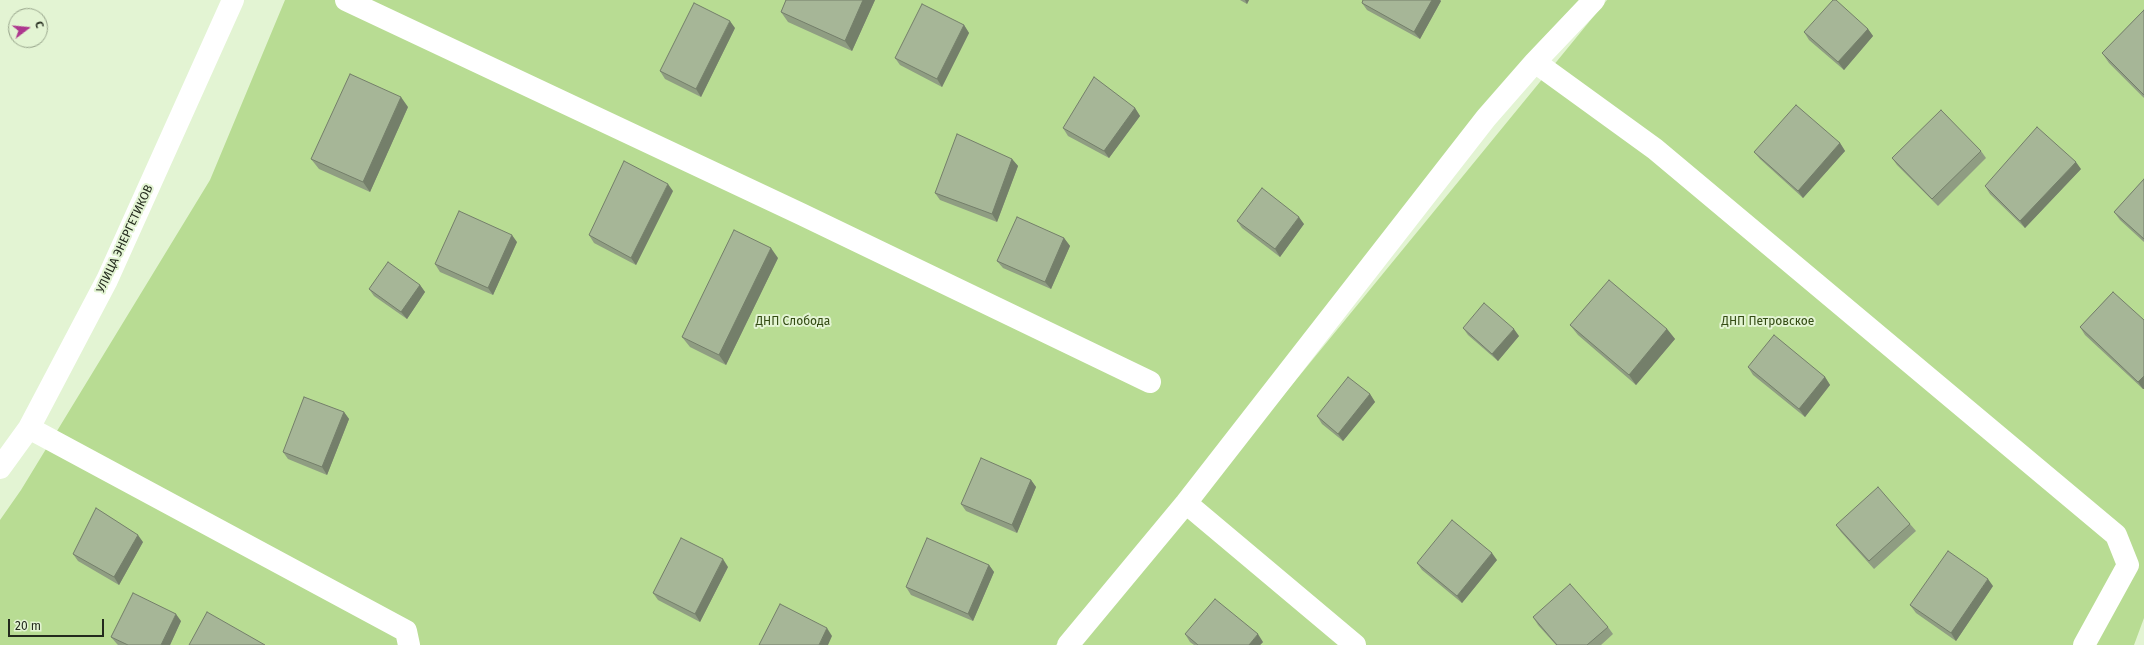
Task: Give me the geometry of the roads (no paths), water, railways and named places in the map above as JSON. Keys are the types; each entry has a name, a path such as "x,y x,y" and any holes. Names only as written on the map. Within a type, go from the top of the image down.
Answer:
{"street":[{"name":"УЛИЦА ЭНЕРГЕТИКОВ","path":"0,468 29,428 107,280 233,0"},
{"path":"346,0 802,214 1150,382"},
{"path":"1068,645 1186,502 1486,118 1535,62 1594,0"},
{"path":"1535,62 1655,149 2116,535 2128,565 2084,645"},
{"path":"29,428 406,631 409,645"},
{"path":"1186,502 1355,645"}],"park label":[{"name":"ДНП Слобода","path":"793,322"},
{"name":"ДНП Петровское","path":"1768,322"}]}
